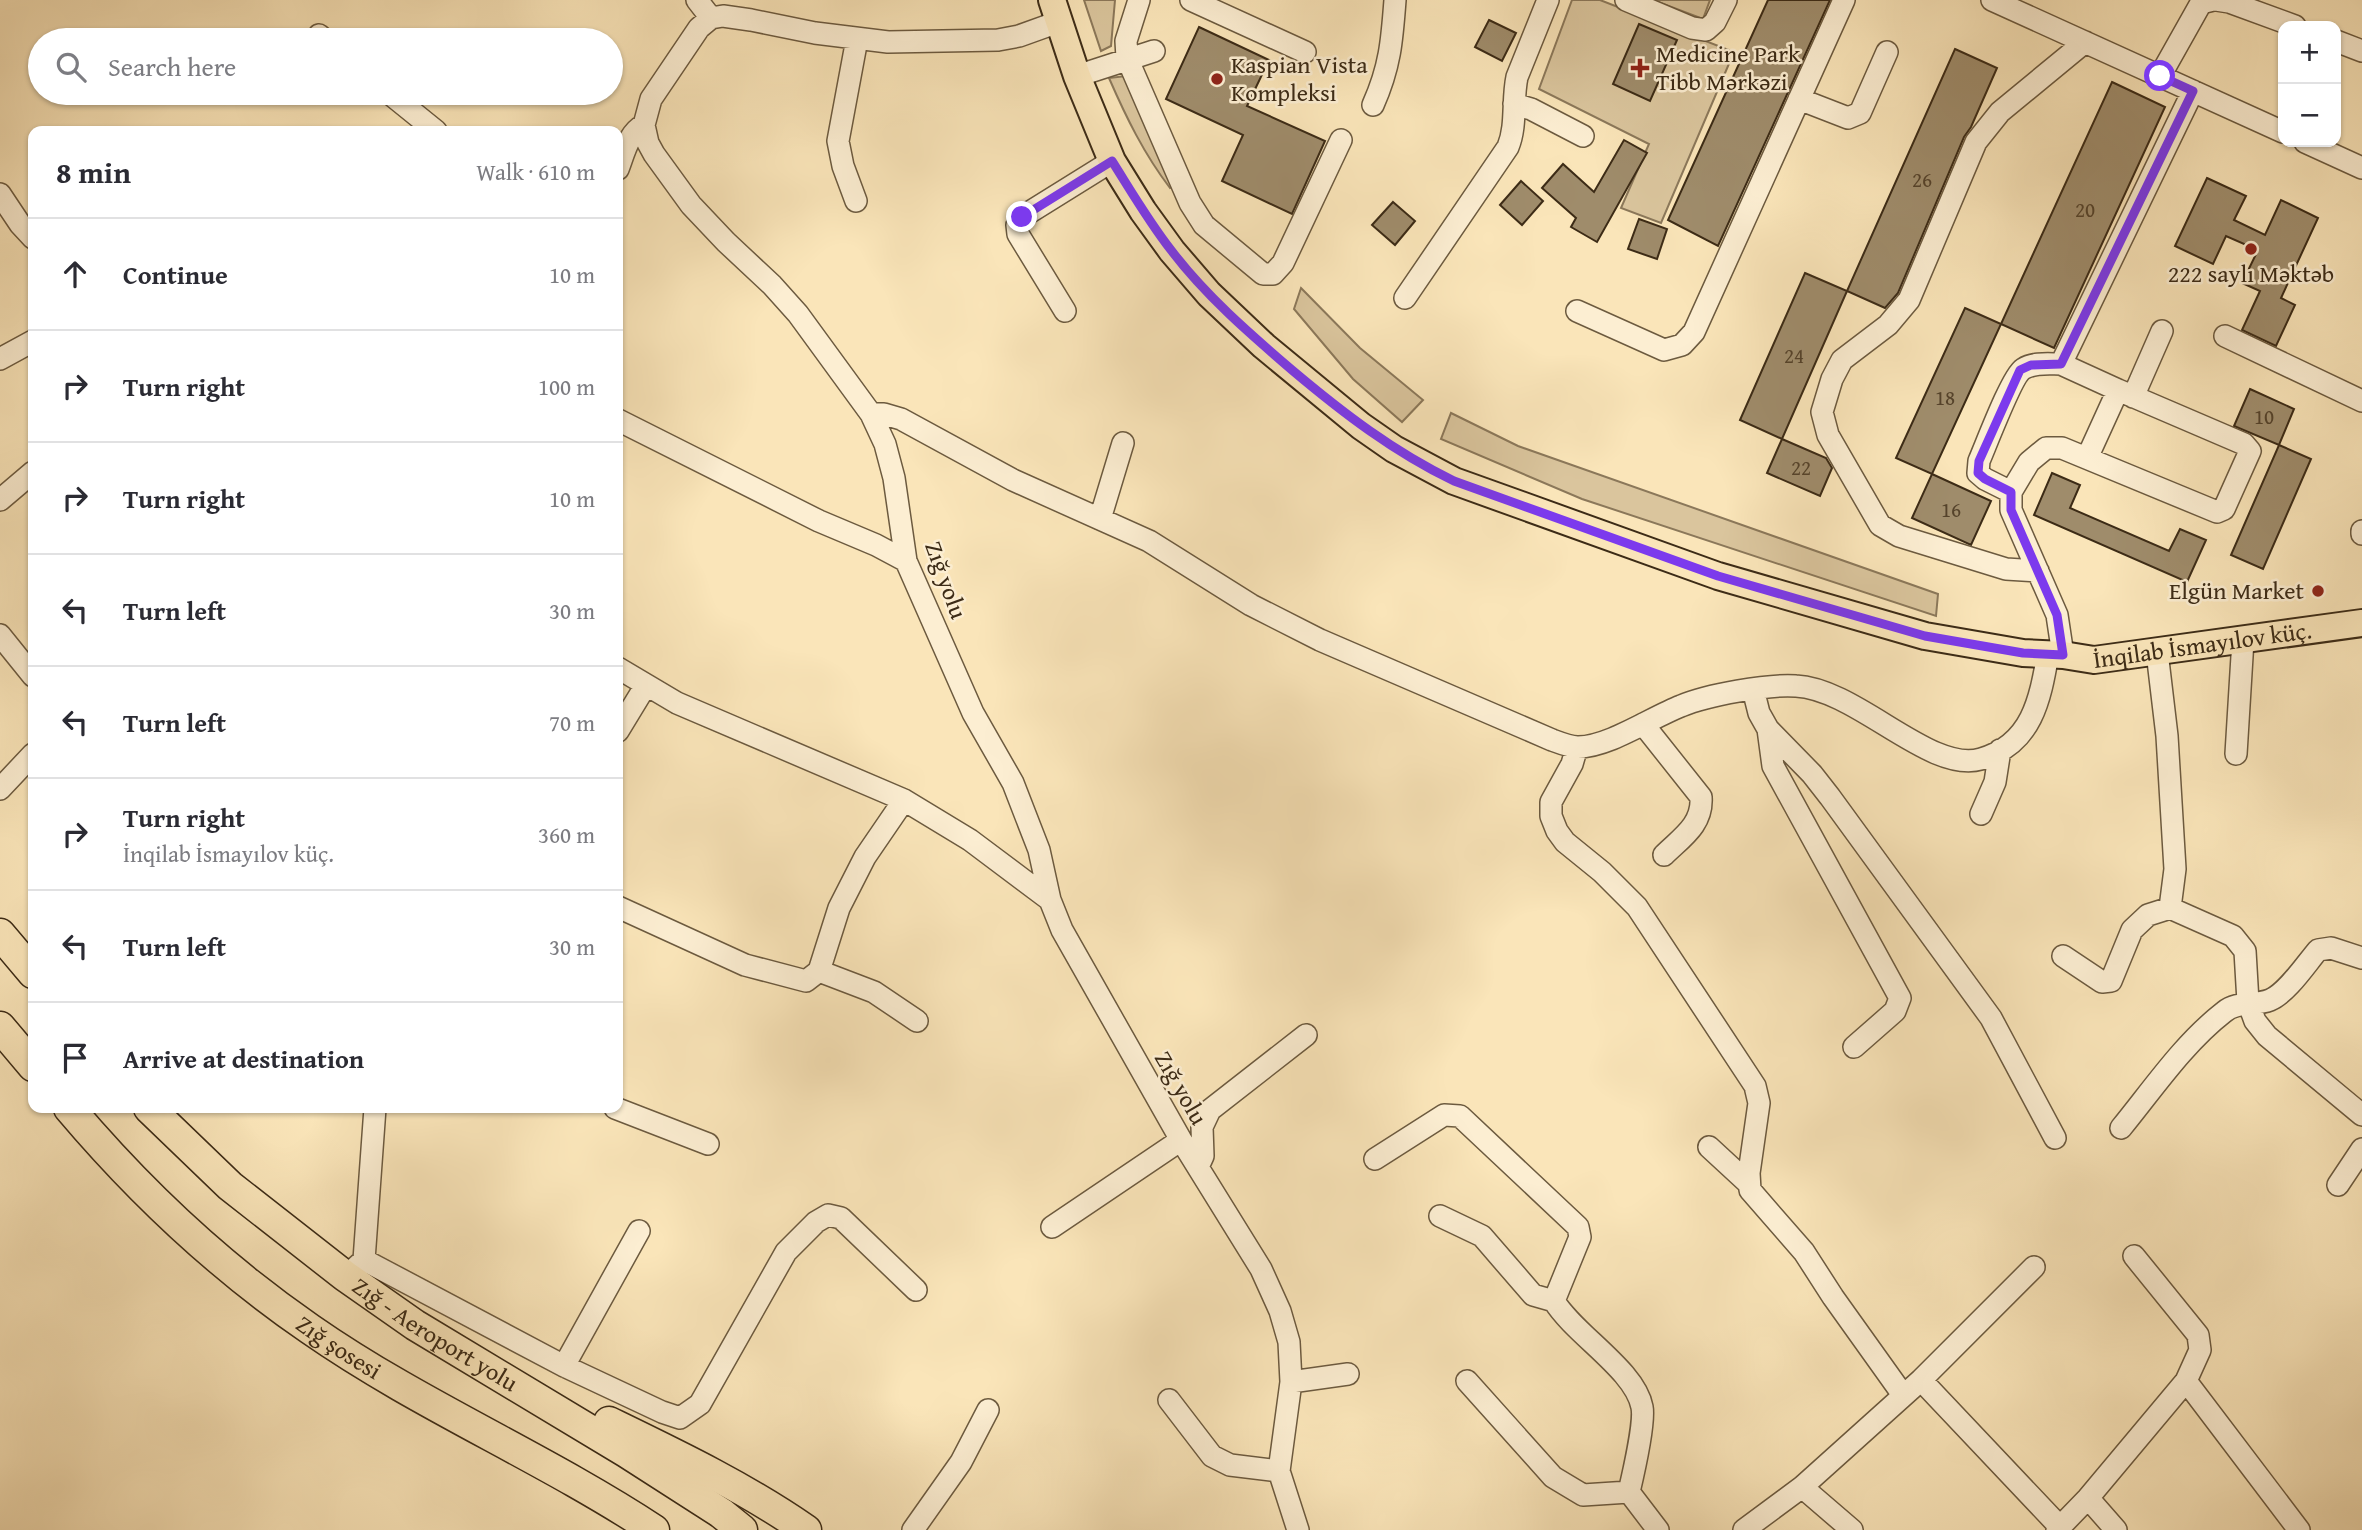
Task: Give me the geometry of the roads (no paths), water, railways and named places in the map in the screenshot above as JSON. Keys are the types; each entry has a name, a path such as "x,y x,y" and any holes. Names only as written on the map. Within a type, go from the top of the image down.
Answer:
{"highway":[{"path":"0,934 28,967"},
{"path":"0,1027 28,1060"},
{"name":"Zığ şosesi","path":"73,1113 103,1147 195,1240 292,1316 372,1369 576,1481 654,1530"},
{"name":"Zığ - Aeroport yolu","path":"154,1113 230,1186 354,1268 415,1325 626,1452 742,1530"},
{"path":"415,1325 716,1475 806,1530"}],"main road":[{"name":"İnqilab İsmayılov küç.","path":"1055,11 1077,76 1112,161 1172,251 1209,294 1264,346 1361,426 1425,467 1466,485 1718,576 1925,636 2023,653 2094,660 2362,623"}],"street":[{"path":"697,0 711,18"},
{"path":"1139,0 1126,41 1127,58 1190,203 1204,225 1263,274 1273,274 1283,263 1341,141"},
{"path":"1191,0 1305,52"},
{"path":"1373,105 1384,82 1392,50 1395,0"},
{"path":"1405,298 1508,147 1512,137 1517,77 1548,0"},
{"path":"1626,0 1692,28 1706,30 1715,22 1726,0"},
{"path":"1577,312 1664,350 1682,345 1694,332 1844,0"},
{"path":"1992,0 2278,130"},
{"path":"2160,76 2202,3 2215,0 2229,2 2281,21"},
{"path":"623,157 631,137 637,128 644,125 651,99 699,28 711,18 723,16 888,43 998,40 1019,36 1055,11"},
{"path":"856,201 843,166 838,141 857,39"},
{"path":"2038,571 2006,569 1899,536 1880,525 1828,435 1822,412 1832,379 1842,360 1888,325 1909,300 1976,142 2000,113 2085,42"},
{"path":"2341,43 2362,51"},
{"path":"1077,76 1154,51"},
{"path":"1800,99 1848,118 1860,113 1887,52"},
{"path":"2061,364 2193,91"},
{"path":"1514,104 1531,109 1583,136"},
{"path":"404,105 430,126"},
{"name":"Zığ yolu","path":"644,125 648,144 684,197 798,314 871,414 885,444 894,478 906,561 973,713 1013,783 1039,850 1050,900 1062,930 1181,1140 1261,1269 1280,1311 1289,1342 1291,1382 1279,1471 1298,1530"},
{"path":"2316,147 2362,168"},
{"path":"1065,311 1018,234 1017,225 1022,217 1112,161"},
{"path":"0,194 28,233"},
{"path":"2087,458 2162,331"},
{"path":"2225,336 2362,401"},
{"path":"0,359 28,344"},
{"path":"871,414 884,414 901,419 1013,480 1149,541 1251,605 1320,640 1552,740 1577,747 1596,743 1683,705 1753,689 1798,686 1820,689 1845,699 1937,754 1960,761 1980,760 2018,738 2027,726 2055,655 2057,615 2011,510 2011,492 2029,462 2046,449 2062,448 2217,512 2224,509 2250,451 2244,444 2061,364 2031,365 2020,370 1979,461 1978,473 2011,492"},
{"path":"623,423 906,561"},
{"path":"1100,519 1124,443"},
{"path":"0,500 28,476"},
{"path":"0,635 28,670"},
{"path":"2236,754 2243,640"},
{"path":"2157,652 2175,869 2170,908"},
{"path":"623,671 677,703 904,800 970,840 1050,900"},
{"path":"623,723 646,685"},
{"path":"1753,689 1759,713 1769,729 1830,797 1992,1018 2055,1138"},
{"path":"1643,724 1701,797 1702,811 1696,823 1664,855"},
{"path":"1769,729 1773,766 1900,998 1895,1011 1854,1047"},
{"path":"1577,747 1572,764 1552,802 1551,816 1554,823 1565,842 1602,872 1637,907 1755,1086 1759,1103 1749,1190 1804,1252 1903,1395"},
{"path":"1981,814 1995,782 2000,750"},
{"path":"0,789 28,759"},
{"path":"623,909 746,965 806,981 818,971 839,908 864,857 904,800"},
{"path":"2063,956 2102,982 2111,981 2132,930 2148,915 2170,908 2234,936 2245,951 2248,1002 2255,1021 2267,1036 2362,1115"},
{"path":"2121,1128 2198,1034 2227,1009 2248,1002 2269,1000 2281,993 2318,950 2331,948 2362,958"},
{"path":"818,971 874,992 917,1021"},
{"path":"1198,1167 1203,1156 1202,1127 1210,1110 1306,1035"},
{"path":"623,1111 708,1144"},
{"path":"373,1113 354,1268 680,1418 700,1404 786,1252 816,1222 828,1216 841,1218 916,1290"},
{"path":"1375,1159 1444,1115 1460,1116 1578,1227 1580,1237 1554,1301"},
{"path":"1052,1227 1181,1140"},
{"path":"1709,1147 1748,1183"},
{"path":"2338,1185 2362,1149"},
{"path":"1440,1216 1482,1236 1533,1295 1554,1301 1563,1316 1632,1383 1643,1408 1629,1492 1658,1530"},
{"path":"564,1366 639,1231"},
{"path":"1921,1380 2059,1528 2088,1498 2186,1381 2200,1350 2198,1335 2134,1256"},
{"path":"1744,1530 1802,1487 1921,1380 2034,1267"},
{"path":"1291,1382 1348,1374"},
{"path":"1467,1381 1553,1477 1583,1495 1629,1492"},
{"path":"2186,1381 2299,1530"},
{"path":"1169,1400 1212,1456 1230,1465 1279,1471"},
{"path":"913,1530 961,1462 988,1410"},
{"path":"1802,1487 1852,1530"},
{"path":"2088,1498 2116,1530"}],"place":[{"name":"Medicine Park Tibb Mərkəzi","path":"1640,68"},
{"name":"Kaspian Vista Kompleksi","path":"1217,79"},
{"name":"222 saylı Məktəb","path":"2251,249"},
{"name":"Elgün Market","path":"2318,591"}]}
